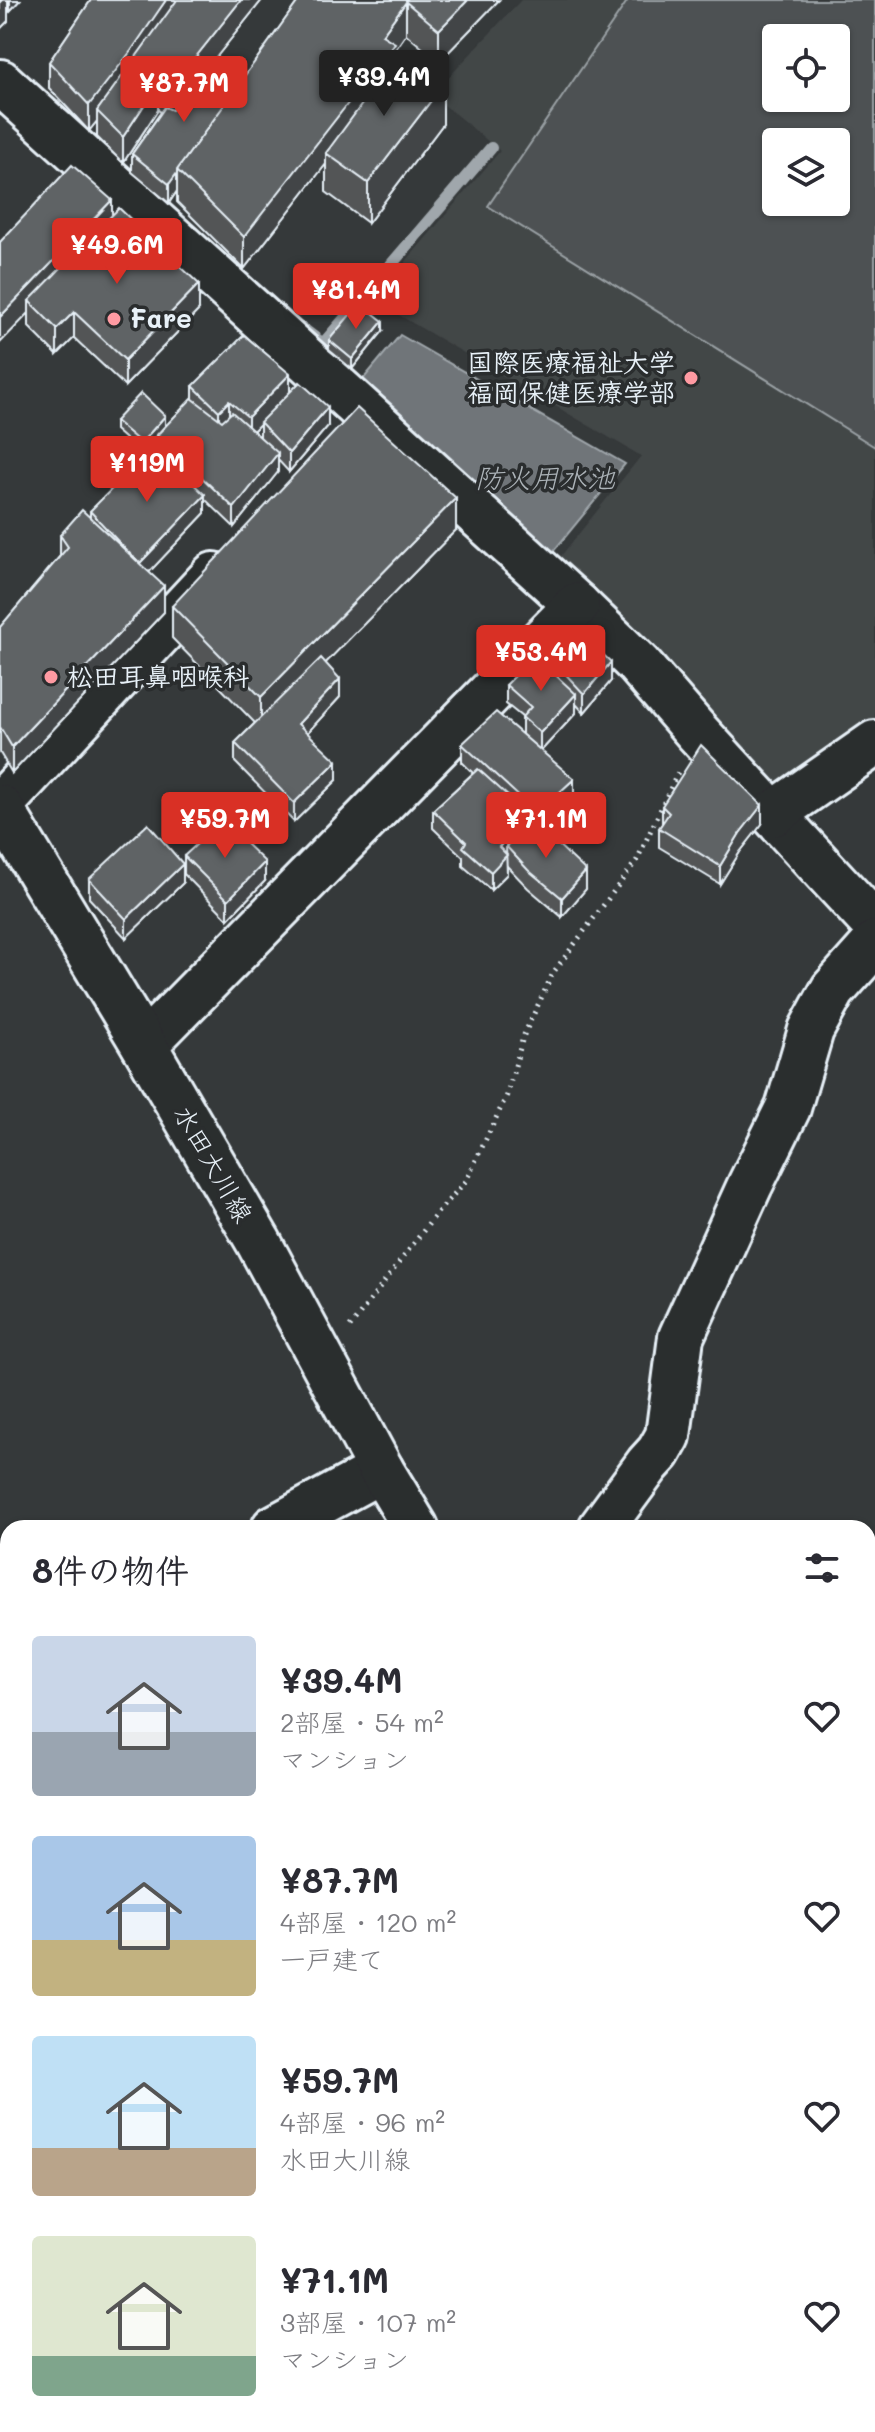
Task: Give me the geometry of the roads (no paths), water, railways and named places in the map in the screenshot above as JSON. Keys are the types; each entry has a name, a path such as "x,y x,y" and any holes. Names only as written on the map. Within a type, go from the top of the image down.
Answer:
{"street":[{"path":"0,82 354,424 577,605 638,664 875,925"},
{"path":"0,806 236,551"},
{"path":"144,1045 577,605"},
{"path":"773,814 875,743"},
{"name":"水田大川線","path":"0,806 258,1241 411,1520"},
{"path":"607,1520 668,1436 681,1337 788,1108 811,1030 833,990 875,943"},
{"path":"289,1520 381,1470"}],"water":[{"name":"防火用水池","path":"400,335 625,464 552,553 360,383"}],"waterway":[{"path":"302,328 323,344 491,148"}],"place":[{"name":"Fare","path":"114,319"},
{"name":"国際医療福祉大学 福岡保健医療学部","path":"691,378"},
{"name":"松田耳鼻咽喉科","path":"51,677"}]}
